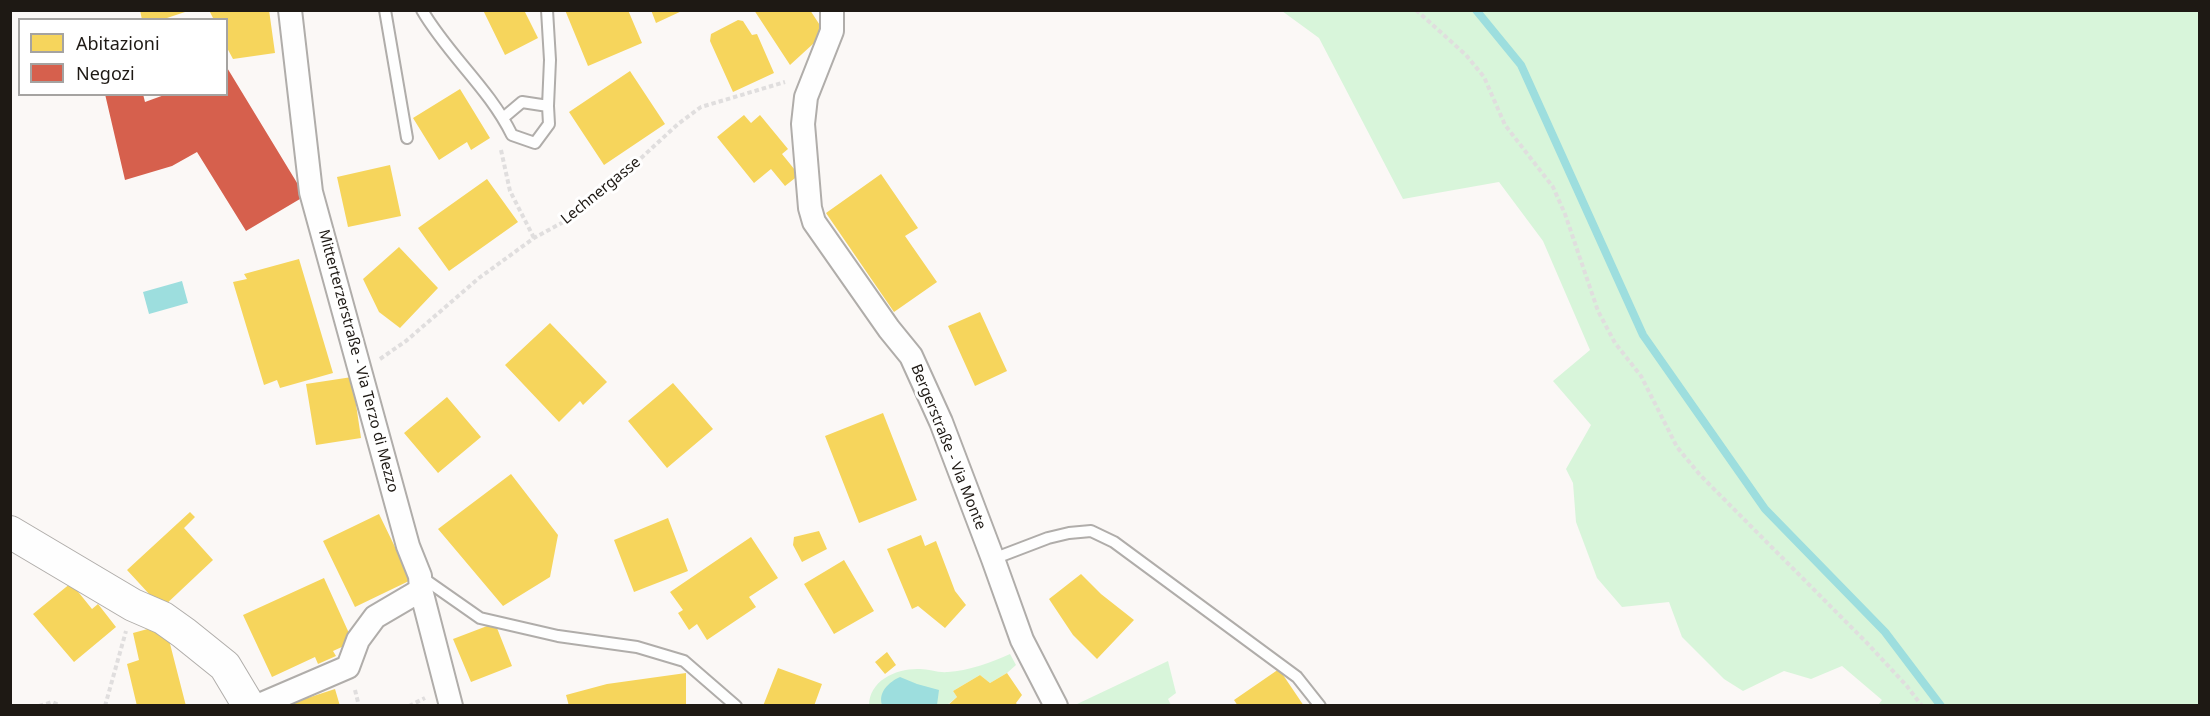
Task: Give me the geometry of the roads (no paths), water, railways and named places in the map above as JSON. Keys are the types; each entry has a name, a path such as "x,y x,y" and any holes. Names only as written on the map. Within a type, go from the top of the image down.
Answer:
{"street":[{"name":"Mitterterzerstraße - Via Terzo di Mezzo","path":"290,10 311,192 420,583 451,705"},
{"name":"Bergerstraße - Via Monte","path":"832,10 832,31 806,97 803,124 810,208 814,222 889,329 911,356 941,422 1022,640 1056,705"},
{"path":"10,532 134,604 163,618 225,666 249,705"},
{"path":"257,705 348,667 358,640 375,617 420,583"}],"lane":[{"path":"386,10 406,138"},
{"path":"422,10 433,29 478,81 512,135 535,143 549,124 548,10"},
{"path":"503,118 522,102 548,106"},
{"path":"993,559 1047,538 1091,531 1114,542 1297,677 1320,705"},
{"path":"420,583 480,618 558,636 637,647 684,661 736,705"}],"water":[{"path":"182,281 188,303 149,314 143,292"},
{"path":"900,677 939,690 937,705 882,705 881,700 885,688"}],"waterway":[{"path":"1476,10 1521,65 1643,335 1765,509 1885,632 1941,706"}]}
